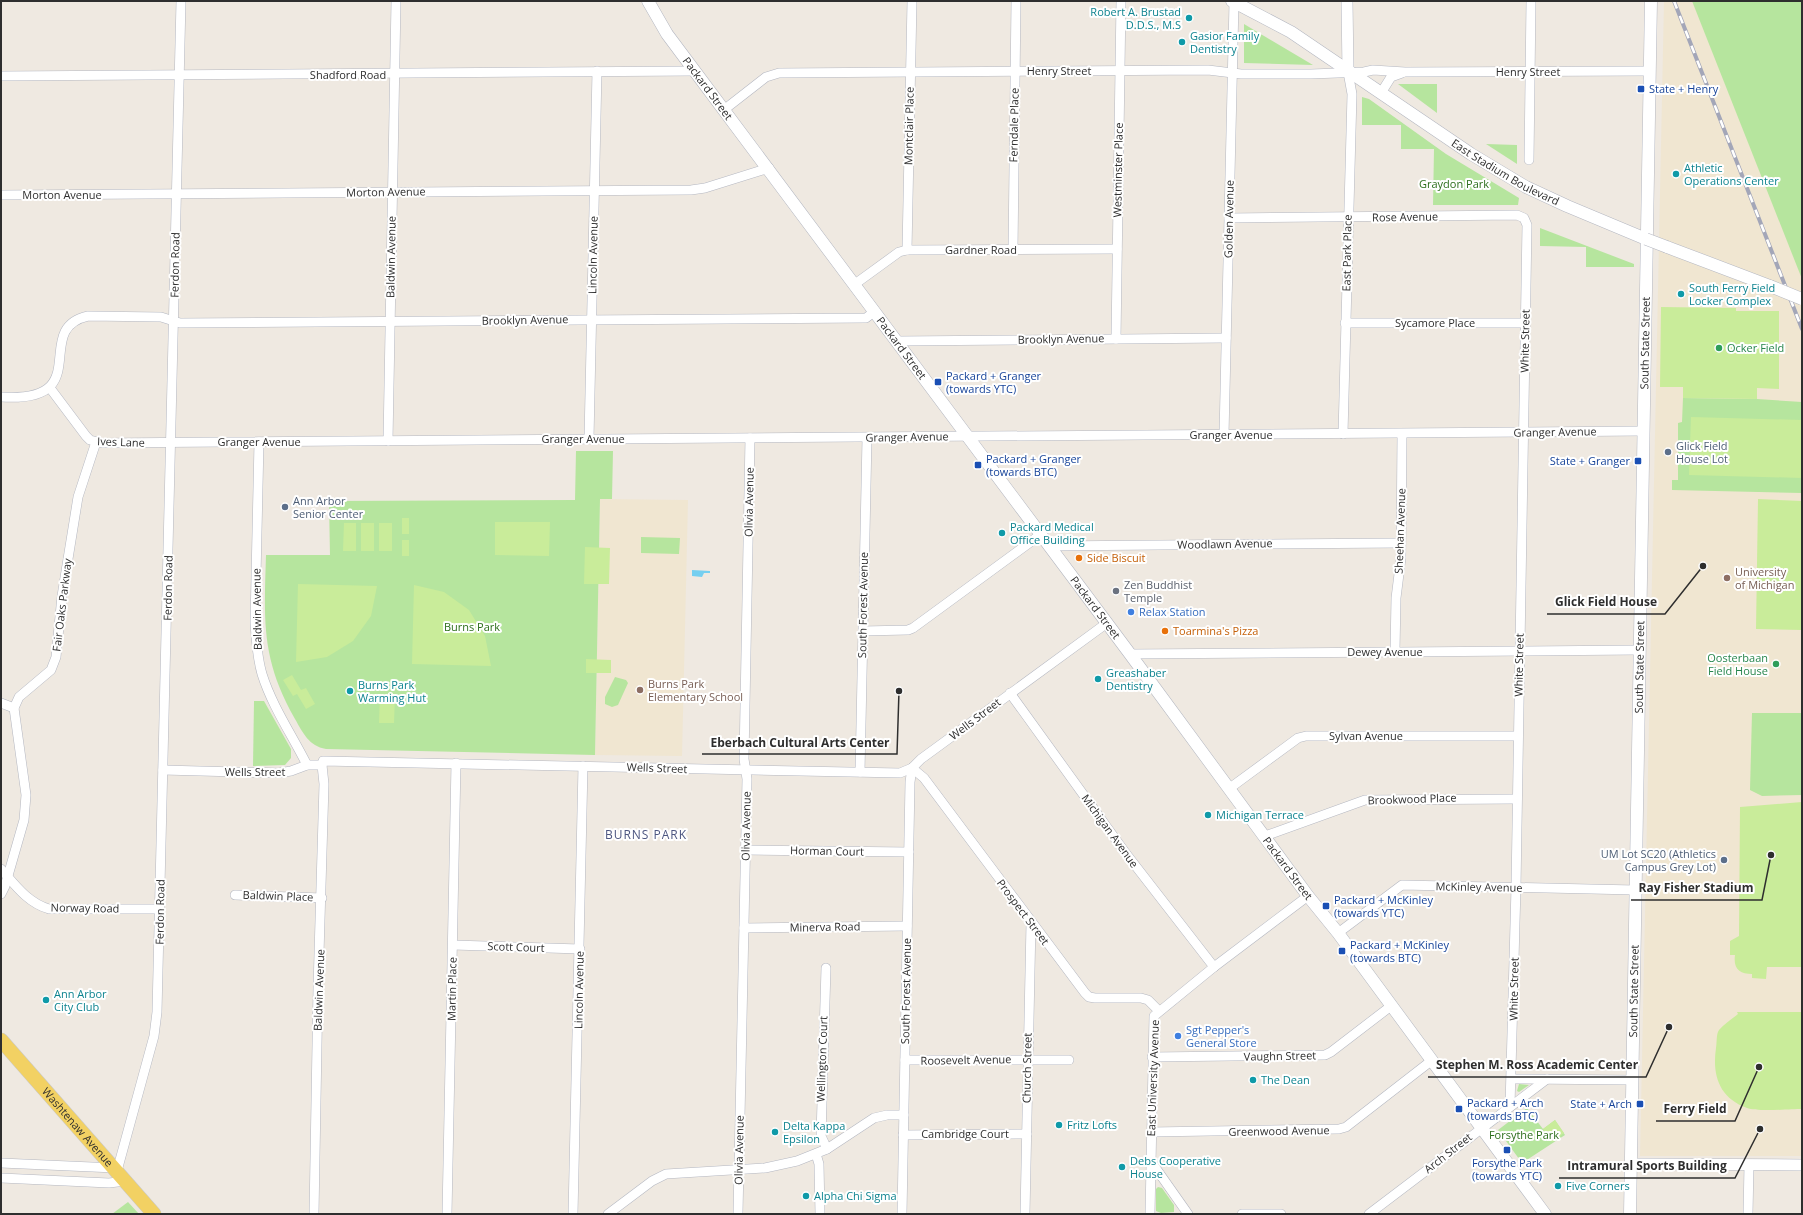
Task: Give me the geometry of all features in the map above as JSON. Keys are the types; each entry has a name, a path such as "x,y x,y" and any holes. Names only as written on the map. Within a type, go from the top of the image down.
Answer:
{"main road":[{"name":"Packard Street","path":"648,1 663,27 1048,546 1230,788 1308,896 1338,932 1431,1061 1545,1214"},
{"name":"East Stadium Boulevard","path":"1233,1 1291,32 1323,52 1348,72 1470,154 1526,187 1625,231 1802,299"},
{"name":"South State Street","path":"1630,1214 1651,1"},
{"name":"Washtenaw Avenue","path":"1,1040 154,1214"}],"street":[{"name":"Ferdon Road","path":"119,1173 155,1029 158,979 181,1"},
{"name":"Baldwin Avenue","path":"388,441 396,1"},
{"name":"Montclair Place","path":"907,250 912,1"},
{"name":"Ferndale Place","path":"1013,250 1016,1"},
{"name":"Westminster Place","path":"1116,338 1121,1"},
{"name":"Golden Avenue","path":"1224,435 1233,1"},
{"path":"1347,1 1348,72"},
{"path":"1529,160 1531,1"},
{"name":"Henry Street","path":"725,109 772,74 1208,70 1311,74 1373,70 1405,72 1650,71"},
{"name":"Lincoln Avenue","path":"589,439 598,71"},
{"name":"Shadford Road","path":"1,76 696,71"},
{"name":"East Park Place","path":"1343,434 1352,94 1348,72"},
{"name":"Henry Street","path":"1381,93 1391,77 1405,72"},
{"name":"Morton Avenue","path":"1,195 691,190 704,188 769,168"},
{"name":"Rose Avenue","path":"1229,218 1348,218 1517,215 1524,218 1527,225"},
{"name":"White Street","path":"1510,1106 1512,1079 1516,887 1527,225"},
{"name":"Gardner Road","path":"855,284 899,252 907,250 1117,249"},
{"name":"Brooklyn Avenue","path":"50,388 55,381 58,370 63,334 69,326 78,319 88,316 162,317 180,323 390,322 592,319 866,318 875,311"},
{"name":"Sycamore Place","path":"1345,323 1526,323"},
{"name":"Brooklyn Avenue","path":"896,341 1226,338"},
{"path":"1,398 24,398 42,393 50,388"},
{"name":"Ives Lane","path":"50,388 90,440 96,442 171,442"},
{"name":"Granger Avenue","path":"171,442 867,438 1643,431"},
{"name":"Sheehan Avenue","path":"1395,651 1396,598 1401,558 1402,434"},
{"name":"Olivia Avenue","path":"738,1214 747,779 744,759 750,438"},
{"name":"South Forest Avenue","path":"860,772 867,438"},
{"name":"Fair Oaks Parkway","path":"14,708 19,697 51,670 56,658 62,596 78,497 96,442"},
{"name":"Baldwin Avenue","path":"259,442 255,622 256,648 262,674 270,694 307,765"},
{"path":"863,631 908,630 913,628 1040,535"},
{"name":"Woodlawn Avenue","path":"1048,546 1401,543"},
{"name":"Wells Street","path":"163,770 279,773 291,771 307,765 322,765 323,761 745,771 900,773 912,768 921,759 1107,623"},
{"name":"Dewey Avenue","path":"1130,654 1639,650"},
{"name":"Michigan Avenue","path":"1010,693 1124,851 1214,967"},
{"path":"1,703 14,708 26,795 24,820 8,877 1,894"},
{"name":"Sylvan Avenue","path":"1230,788 1298,738 1306,736 1518,736"},
{"name":"Martin Place","path":"447,1214 456,763"},
{"name":"Baldwin Avenue","path":"314,1214 318,988 322,898 324,784 322,765"},
{"name":"Lincoln Avenue","path":"573,1214 583,766"},
{"name":"South Forest Avenue","path":"902,1214 910,782 912,768"},
{"name":"Prospect Street","path":"912,768 924,778 1031,923 1080,988 1089,997 1141,998 1148,1000 1159,1011"},
{"name":"Brookwood Place","path":"1265,836 1365,800 1517,799"},
{"name":"Horman Court","path":"745,850 909,852"},
{"name":"Norway Road","path":"1,870 29,899 36,904 49,909 160,909"},
{"name":"McKinley Avenue","path":"1338,932 1402,885 1635,890"},
{"name":"Baldwin Place","path":"235,895 322,898"},
{"name":"East University Avenue","path":"1150,1214 1153,1019 1159,1011 1214,967 1308,896"},
{"name":"Church Street","path":"1025,1214 1031,923"},
{"name":"Minerva Road","path":"744,928 907,926"},
{"name":"Scott Court","path":"453,945 580,949"},
{"name":"Wellington Court","path":"826,968 821,1136 827,1149"},
{"name":"Vaughn Street","path":"1152,1057 1325,1055 1391,1006"},
{"name":"Roosevelt Avenue","path":"905,1060 1069,1060"},
{"name":"Greenwood Avenue","path":"1151,1132 1339,1130 1346,1127 1431,1061"},
{"path":"1512,1079 1632,1080"},
{"name":"Arch Street","path":"1369,1214 1481,1127 1547,1079"},
{"path":"608,1214 652,1181 666,1174 778,1166 827,1149 874,1118 887,1115 904,1115"},
{"name":"Cambridge Court","path":"903,1135 1027,1134"},
{"path":"816,1154 819,1164 820,1214"},
{"path":"1150,1160 1188,1214"},
{"path":"1,1162 119,1173"},
{"path":"1630,1164 1802,1165"},
{"path":"38,1165 38,1180"},
{"path":"1748,1214 1750,1165"},
{"path":"1,1178 109,1183 119,1173"},
{"path":"1242,1214 1281,1214"}],"shaded area":[{"name":"University of Michigan","path":"1664,1 1802,1 1802,1156 1640,1156"},
{"name":"Burns Park Elementary School","path":"600,499 688,500 682,756 595,755"}],"green space":[{"path":"1692,1 1802,1 1802,279"},
{"path":"1244,24 1313,65 1244,63"},
{"path":"1398,84 1437,84 1437,113"},
{"name":"Graydon Park","path":"1362,97 1369,99 1446,154 1519,198 1518,205 1433,205 1434,149 1401,149 1401,125 1362,125"},
{"name":"Graydon Park","path":"1486,144 1517,145 1517,164"},
{"path":"1540,228 1634,264 1634,267 1586,267 1586,247 1540,246"},
{"name":"Ocker Field","path":"1661,307 1736,308 1736,311 1779,311 1779,389 1757,388 1757,399 1683,398 1683,387 1660,387"},
{"path":"1683,398 1757,399 1802,402 1802,493 1672,490 1672,480 1678,480 1678,423 1682,422"},
{"path":"1691,417 1802,420 1802,478 1689,475"},
{"name":"Burns Park","path":"576,451 613,451 612,499 600,499 595,755 326,749 311,742 295,719 284,697 270,658 265,620 266,555 330,555 329,501 575,500"},
{"path":"1758,499 1802,501 1802,630 1756,629"},
{"path":"402,518 409,518 409,534 402,534"},
{"path":"495,522 550,522 549,556 495,555"},
{"path":"344,523 356,523 356,551 343,551"},
{"path":"361,523 374,523 374,551 361,551"},
{"path":"379,523 392,523 392,551 379,551"},
{"path":"641,537 680,538 679,554 641,553"},
{"path":"402,540 409,540 409,556 402,556"},
{"path":"585,547 610,548 609,584 584,584"},
{"path":"298,584 377,586 371,616 353,641 327,657 296,662"},
{"path":"414,585 444,592 469,610 485,636 491,666 412,664"},
{"path":"586,659 611,660 611,673 586,673"},
{"path":"292,675 301,690 306,688 315,704 306,709 297,694 293,696 283,680"},
{"path":"615,677 626,680 628,683 618,705 612,707 605,704 605,697"},
{"path":"380,694 395,695 394,723 379,723"},
{"path":"254,701 264,701 291,749 291,758 285,765 253,766"},
{"path":"1752,713 1802,713 1802,795 1762,796 1750,790"},
{"path":"1802,802 1802,967 1767,967 1766,979 1752,978 1752,974 1744,973 1738,970 1735,964 1735,955 1730,955 1730,941 1739,936 1740,807"},
{"path":"1737,1012 1802,1012 1802,1109 1766,1110 1747,1108 1737,1104 1724,1092 1715,1067 1717,1036 1719,1030 1738,1014"},
{"path":"1519,1084 1529,1085 1519,1092 1517,1091"},
{"name":"Forsythe Park","path":"1527,1108 1543,1129 1555,1120 1565,1135 1522,1163 1498,1130"},
{"path":"1555,1120 1564,1133 1552,1142 1543,1129"},
{"path":"1158,1187 1162,1188 1174,1205 1174,1212 1161,1213 1156,1211 1156,1189"},
{"path":"128,1202 139,1214 112,1214"}],"water":[{"path":"692,570 710,571 710,573 704,573 702,577 692,576"}],"railway":[{"path":"1674,1 1802,329"}],"place":[{"name":"Robert A. Brustad D.D.S., M.S","path":"1189,18"},
{"name":"Gasior Family Dentistry","path":"1182,42"},
{"name":"State + Henry","path":"1641,89"},
{"name":"Athletic Operations Center","path":"1676,174"},
{"name":"South Ferry Field Locker Complex","path":"1681,294"},
{"name":"Ocker Field","path":"1719,348"},
{"name":"Packard + Granger (towards YTC)","path":"938,382"},
{"name":"Glick Field House Lot","path":"1668,452"},
{"name":"State + Granger","path":"1638,461"},
{"name":"Packard + Granger (towards BTC)","path":"978,465"},
{"name":"Ann Arbor Senior Center","path":"285,507"},
{"name":"Packard Medical Office Building","path":"1002,533"},
{"name":"Side Biscuit","path":"1079,558"},
{"name":"Glick Field House","path":"1703,566"},
{"name":"University of Michigan","path":"1727,578"},
{"name":"Zen Buddhist Temple","path":"1116,591"},
{"name":"Relax Station","path":"1131,612"},
{"name":"Toarmina's Pizza","path":"1165,631"},
{"name":"Oosterbaan Field House","path":"1776,664"},
{"name":"Greashaber Dentistry","path":"1098,679"},
{"name":"Burns Park Elementary School","path":"640,690"},
{"name":"Burns Park Warming Hut","path":"350,691"},
{"name":"Eberbach Cultural Arts Center","path":"899,691"},
{"name":"Michigan Terrace","path":"1208,815"},
{"name":"Ray Fisher Stadium","path":"1771,855"},
{"name":"UM Lot SC20 (Athletics Campus Grey Lot)","path":"1724,860"},
{"name":"Packard + McKinley (towards YTC)","path":"1326,906"},
{"name":"Packard + McKinley (towards BTC)","path":"1342,951"},
{"name":"Ann Arbor City Club","path":"46,1000"},
{"name":"Stephen M. Ross Academic Center","path":"1669,1027"},
{"name":"Sgt Pepper's General Store","path":"1178,1036"},
{"name":"Ferry Field","path":"1759,1067"},
{"name":"The Dean","path":"1253,1080"},
{"name":"State + Arch","path":"1640,1104"},
{"name":"Packard + Arch (towards BTC)","path":"1459,1109"},
{"name":"Fritz Lofts","path":"1059,1125"},
{"name":"Intramural Sports Building","path":"1760,1129"},
{"name":"Delta Kappa Epsilon","path":"775,1132"},
{"name":"Forsythe Park (towards YTC)","path":"1507,1150"},
{"name":"Debs Cooperative House","path":"1122,1167"},
{"name":"Five Corners","path":"1558,1186"},
{"name":"Alpha Chi Sigma","path":"806,1196"}],"district":[{"name":"BURNS PARK","path":"646,835"}]}
